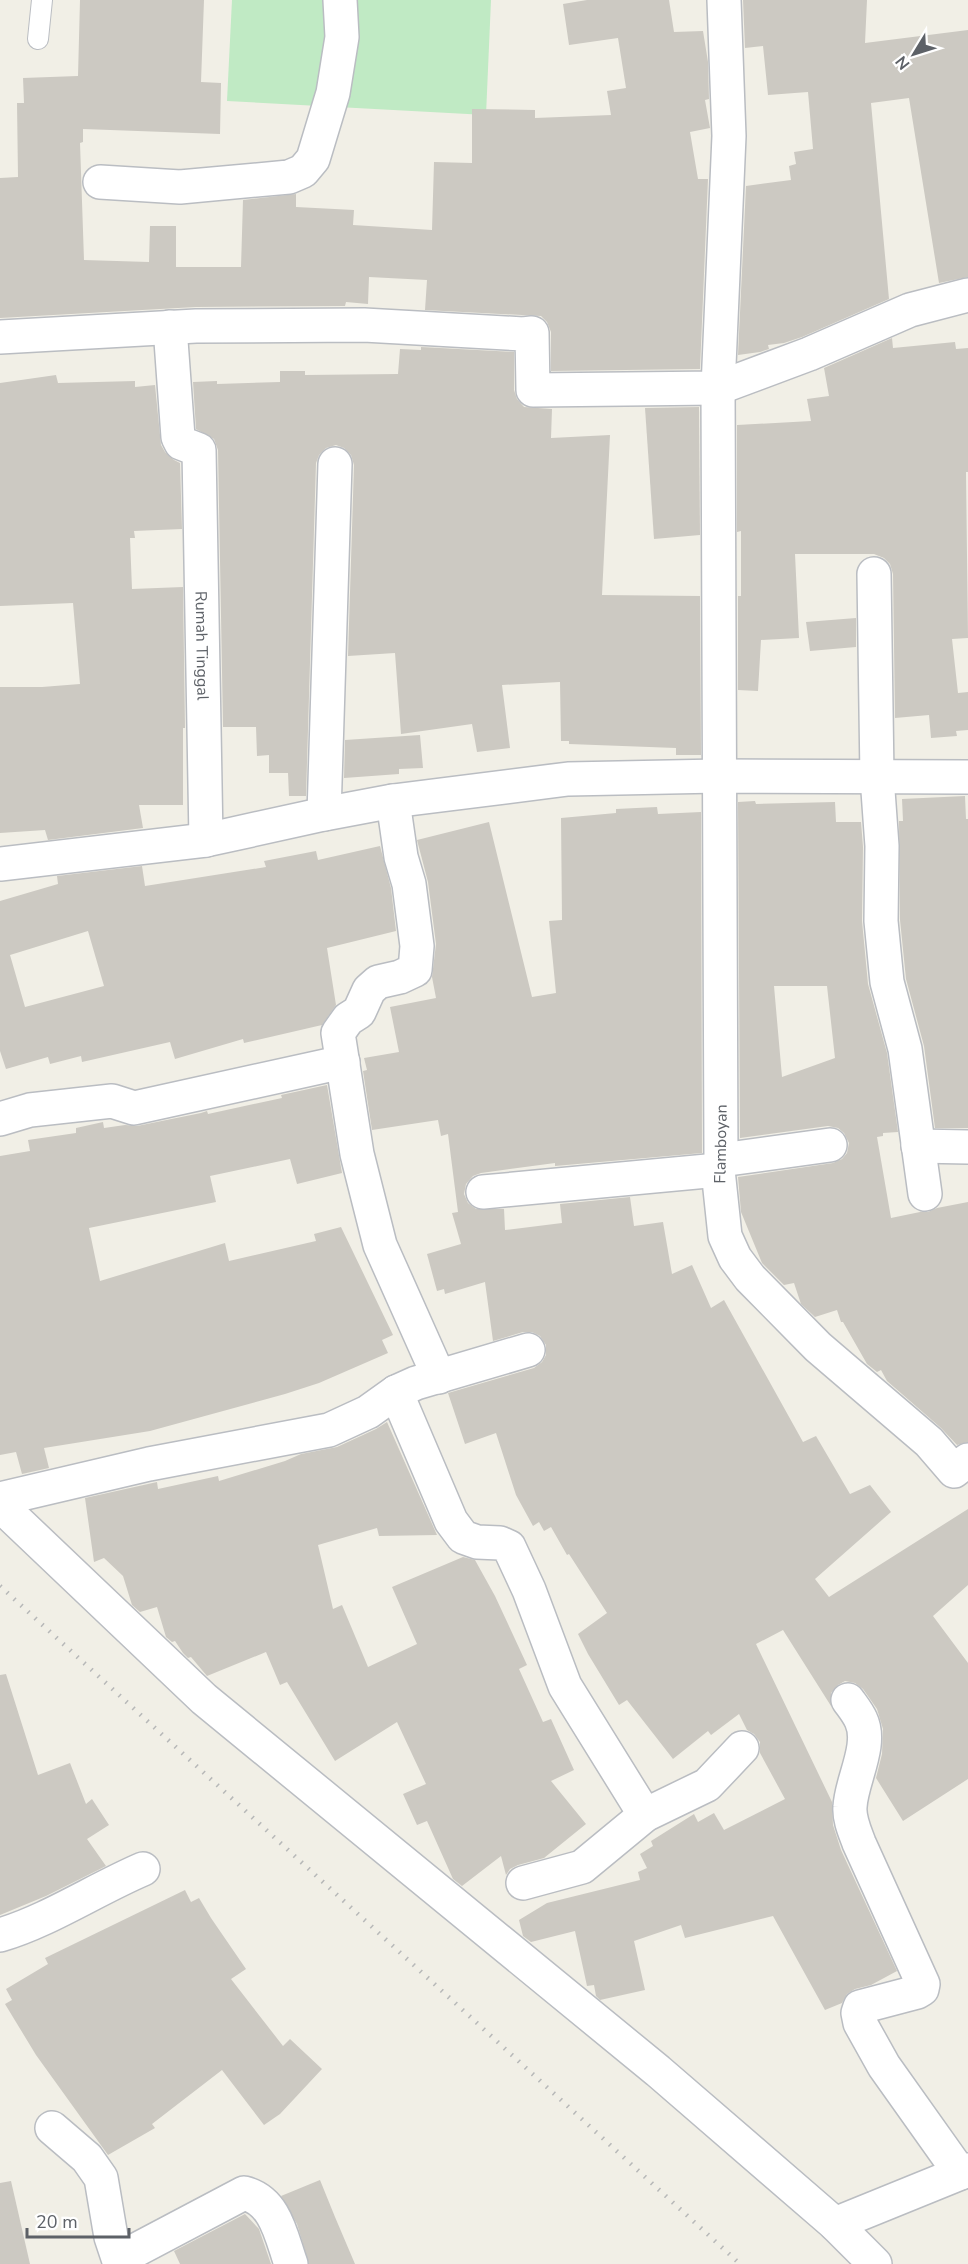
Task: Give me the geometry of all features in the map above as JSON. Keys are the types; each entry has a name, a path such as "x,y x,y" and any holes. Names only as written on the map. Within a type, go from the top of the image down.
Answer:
{"street":[{"path":"100,182 180,187 289,177 303,171 313,159 333,93 342,37 340,0"},
{"name":"Flamboyan","path":"724,0 729,136 718,388 719,1165 725,1236 735,1258 750,1278 818,1347 963,1474"},
{"path":"0,337 170,327 364,325 532,333 533,390 718,388 809,354 910,310 968,296"},
{"name":"Rumah Tinggal","path":"170,327 178,437 181,443 199,450 206,840"},
{"path":"324,814 335,465"},
{"path":"874,574 877,777 882,846 881,921 887,982 905,1049 925,1194"},
{"path":"0,864 206,840 393,801 568,779 719,776 968,777"},
{"path":"393,801 401,857 409,884 417,962 415,970 400,977 378,981 369,990 359,1012 348,1019 338,1033 357,1154 380,1245 439,1377"},
{"path":"0,1119 30,1110 112,1101 134,1108 343,1062"},
{"path":"483,1192 719,1165 830,1145"},
{"path":"918,1146 968,1147"},
{"path":"0,1499 149,1464 329,1430 368,1412 396,1392 416,1383 528,1350"},
{"path":"396,1392 451,1521 463,1537 477,1542 501,1543 509,1547 529,1590 565,1686 645,1815"},
{"path":"0,1506 204,1699 658,2071 835,2224 874,2264"},
{"path":"835,2224 964,2172 884,2066 860,2023 860,2007 917,1992 922,1989 923,1983 859,1844 853,1825 850,1808 862,1757 864,1734 862,1721 848,1700"},
{"path":"523,1883 582,1867 645,1815 707,1785 742,1748"},
{"path":"0,1935 20,1929 107,1884 143,1869"},
{"path":"52,2128 87,2158 101,2178 111,2237 119,2262 244,2193 259,2199 272,2213 291,2264"}],"lane":[{"path":"38,39 42,0"}],"green space":[{"path":"232,0 491,0 486,115 227,101"}],"building":[{"path":"80,0 204,0 201,82 221,83 220,134 83,129 83,142 80,143 84,260 149,262 150,226 176,226 176,267 241,267 243,200 296,194 296,207 354,210 353,225 432,230 434,162 472,163 472,109 535,110 535,118 611,115 607,91 626,88 618,38 569,45 563,4 587,0 669,0 674,32 703,31 708,62 709,99 705,100 710,128 690,132 698,179 708,179 700,369 551,371 551,332 547,322 541,316 425,310 427,280 369,277 368,304 346,302 345,306 196,307 0,318 0,178 18,177 17,103 24,103 23,78 78,76"},
{"path":"743,0 867,0 865,43 968,30 968,277 939,283 909,98 871,103 889,299 802,337 768,345 769,349 760,352 738,355 746,186 791,180 789,166 796,164 794,152 813,149 808,92 768,95 763,46 745,48"},
{"path":"892,338 893,348 955,342 956,349 968,348 968,472 966,472 968,638 952,639 958,693 968,692 968,730 956,731 957,736 931,738 929,715 895,718 893,574 890,564 884,558 874,554 795,554 799,638 761,640 758,691 738,690 741,531 737,532 737,425 811,421 807,399 829,396 824,368"},
{"path":"421,347 514,352 514,390 517,399 524,407 552,409 551,438 610,435 602,595 700,596 701,755 676,755 676,748 569,744 569,741 561,741 560,682 502,685 510,748 477,752 472,724 401,734 395,653 348,656 354,465 351,455 344,448 336,445 326,448 319,455 316,463 306,796 289,796 288,773 269,773 269,755 257,756 256,727 223,727 218,450 214,439 196,429 193,382 217,381 217,384 280,382 280,371 305,371 305,375 398,374 400,349 421,350"},
{"path":"56,375 58,383 135,381 135,387 155,385 161,445 165,452 180,463 182,529 134,531 135,538 130,538 132,589 183,587 185,728 183,728 183,805 139,805 143,828 48,840 45,830 0,833 0,687 80,684 73,603 0,606 0,383"},
{"path":"699,407 700,535 654,539 645,408"},
{"path":"856,618 856,647 810,651 806,622"},
{"path":"420,735 423,768 399,769 399,774 344,778 345,740"},
{"path":"965,796 966,819 968,819 968,1128 935,1128 924,1046 906,979 900,920 899,821 903,821 902,799"},
{"path":"755,801 756,804 835,802 836,822 861,822 862,921 868,984 887,1053 898,1132 883,1133 883,1136 877,1137 891,1218 968,1202 968,1442 957,1445 887,1381 881,1370 877,1372 867,1364 841,1322 837,1310 815,1317 801,1304 794,1283 784,1285 762,1263 741,1212 738,1177 833,1163 842,1159 847,1153 849,1143 844,1133 838,1128 828,1126 740,1138 738,802","holes":["774,986 827,986 835,1058 782,1077"]},
{"path":"657,807 658,814 701,812 702,1153 555,1166 555,1163 481,1173 473,1176 466,1184 464,1194 468,1203 476,1209 504,1209 505,1230 562,1223 560,1204 630,1197 634,1226 663,1222 672,1274 692,1265 711,1308 724,1300 803,1442 816,1436 850,1494 870,1485 891,1512 815,1579 829,1597 968,1509 968,1585 933,1616 968,1663 968,1779 903,1821 876,1778 882,1754 883,1729 877,1709 863,1689 855,1683 845,1681 831,1693 831,1706 783,1630 756,1644 832,1802 833,1825 841,1850 897,1971 871,1985 855,1989 847,1994 842,2003 825,2010 773,1916 685,1938 681,1925 634,1941 645,1990 600,2000 596,1996 594,1985 587,1986 575,1931 531,1942 523,1936 519,1920 547,1903 640,1880 638,1872 647,1868 640,1854 653,1846 651,1841 694,1814 698,1822 714,1813 724,1830 785,1799 760,1753 760,1742 754,1734 747,1730 739,1714 711,1735 708,1731 673,1759 627,1700 619,1705 578,1634 607,1613 569,1554 567,1555 551,1527 544,1531 539,1522 533,1526 516,1495 496,1433 465,1444 448,1393 534,1368 542,1362 546,1355 546,1345 540,1336 532,1332 523,1332 493,1341 485,1282 445,1294 444,1289 437,1291 427,1254 461,1244 452,1213 458,1212 448,1134 441,1136 438,1120 372,1130 363,1071 367,1070 364,1058 399,1052 390,1007 436,998 432,977 436,944 428,882 417,840 489,822 532,997 556,993 549,921 562,920 561,818 616,813 616,809"},
{"path":"380,846 391,888 396,931 327,948 336,1005 322,1025 244,1043 243,1039 175,1059 170,1042 82,1062 81,1056 50,1064 48,1057 6,1069 0,1051 0,901 58,884 57,876 142,866 145,886 266,867 264,861 316,851 318,860","holes":["88,931 104,986 25,1007 10,955"]},
{"path":"327,1085 342,1173 297,1184 290,1159 210,1176 216,1202 89,1228 100,1281 225,1243 229,1261 316,1241 314,1234 341,1227 393,1335 382,1340 388,1353 319,1383 285,1394 150,1431 44,1448 49,1468 22,1474 16,1452 0,1455 0,1156 30,1151 28,1140 76,1133 76,1128 103,1122 104,1128 137,1126 207,1111 208,1114 282,1098 281,1095"},
{"path":"387,1422 437,1535 379,1536 377,1528 318,1545 333,1609 342,1605 368,1667 417,1644 392,1587 463,1557 475,1560 495,1596 527,1665 519,1669 543,1722 551,1719 574,1770 551,1781 586,1824 544,1858 518,1865 510,1869 506,1875 501,1856 462,1886 453,1879 427,1821 417,1825 403,1794 426,1784 397,1722 335,1761 287,1682 280,1685 266,1652 207,1676 191,1657 188,1658 183,1653 175,1641 172,1642 166,1637 157,1607 140,1612 132,1605 123,1576 104,1558 94,1562 85,1498 157,1482 158,1489 218,1476 219,1481 301,1454 337,1447"},
{"path":"6,1674 38,1775 70,1763 86,1804 92,1799 109,1825 87,1839 106,1866 46,1896 0,1915 0,1675"},
{"path":"185,1890 191,1902 199,1898 246,1969 231,1979 283,2046 290,2039 322,2069 280,2114 264,2125 222,2070 152,2124 155,2128 108,2155 36,2055 5,2004 12,2000 6,1989 48,1964 45,1958"},
{"path":"320,2180 355,2264 309,2264 297,2224 281,2196"},
{"path":"11,2181 30,2264 0,2264 0,2183"},
{"path":"245,2214 259,2229 271,2264 180,2264 174,2251"}],"railway":[{"path":"0,1586 740,2264"}]}
